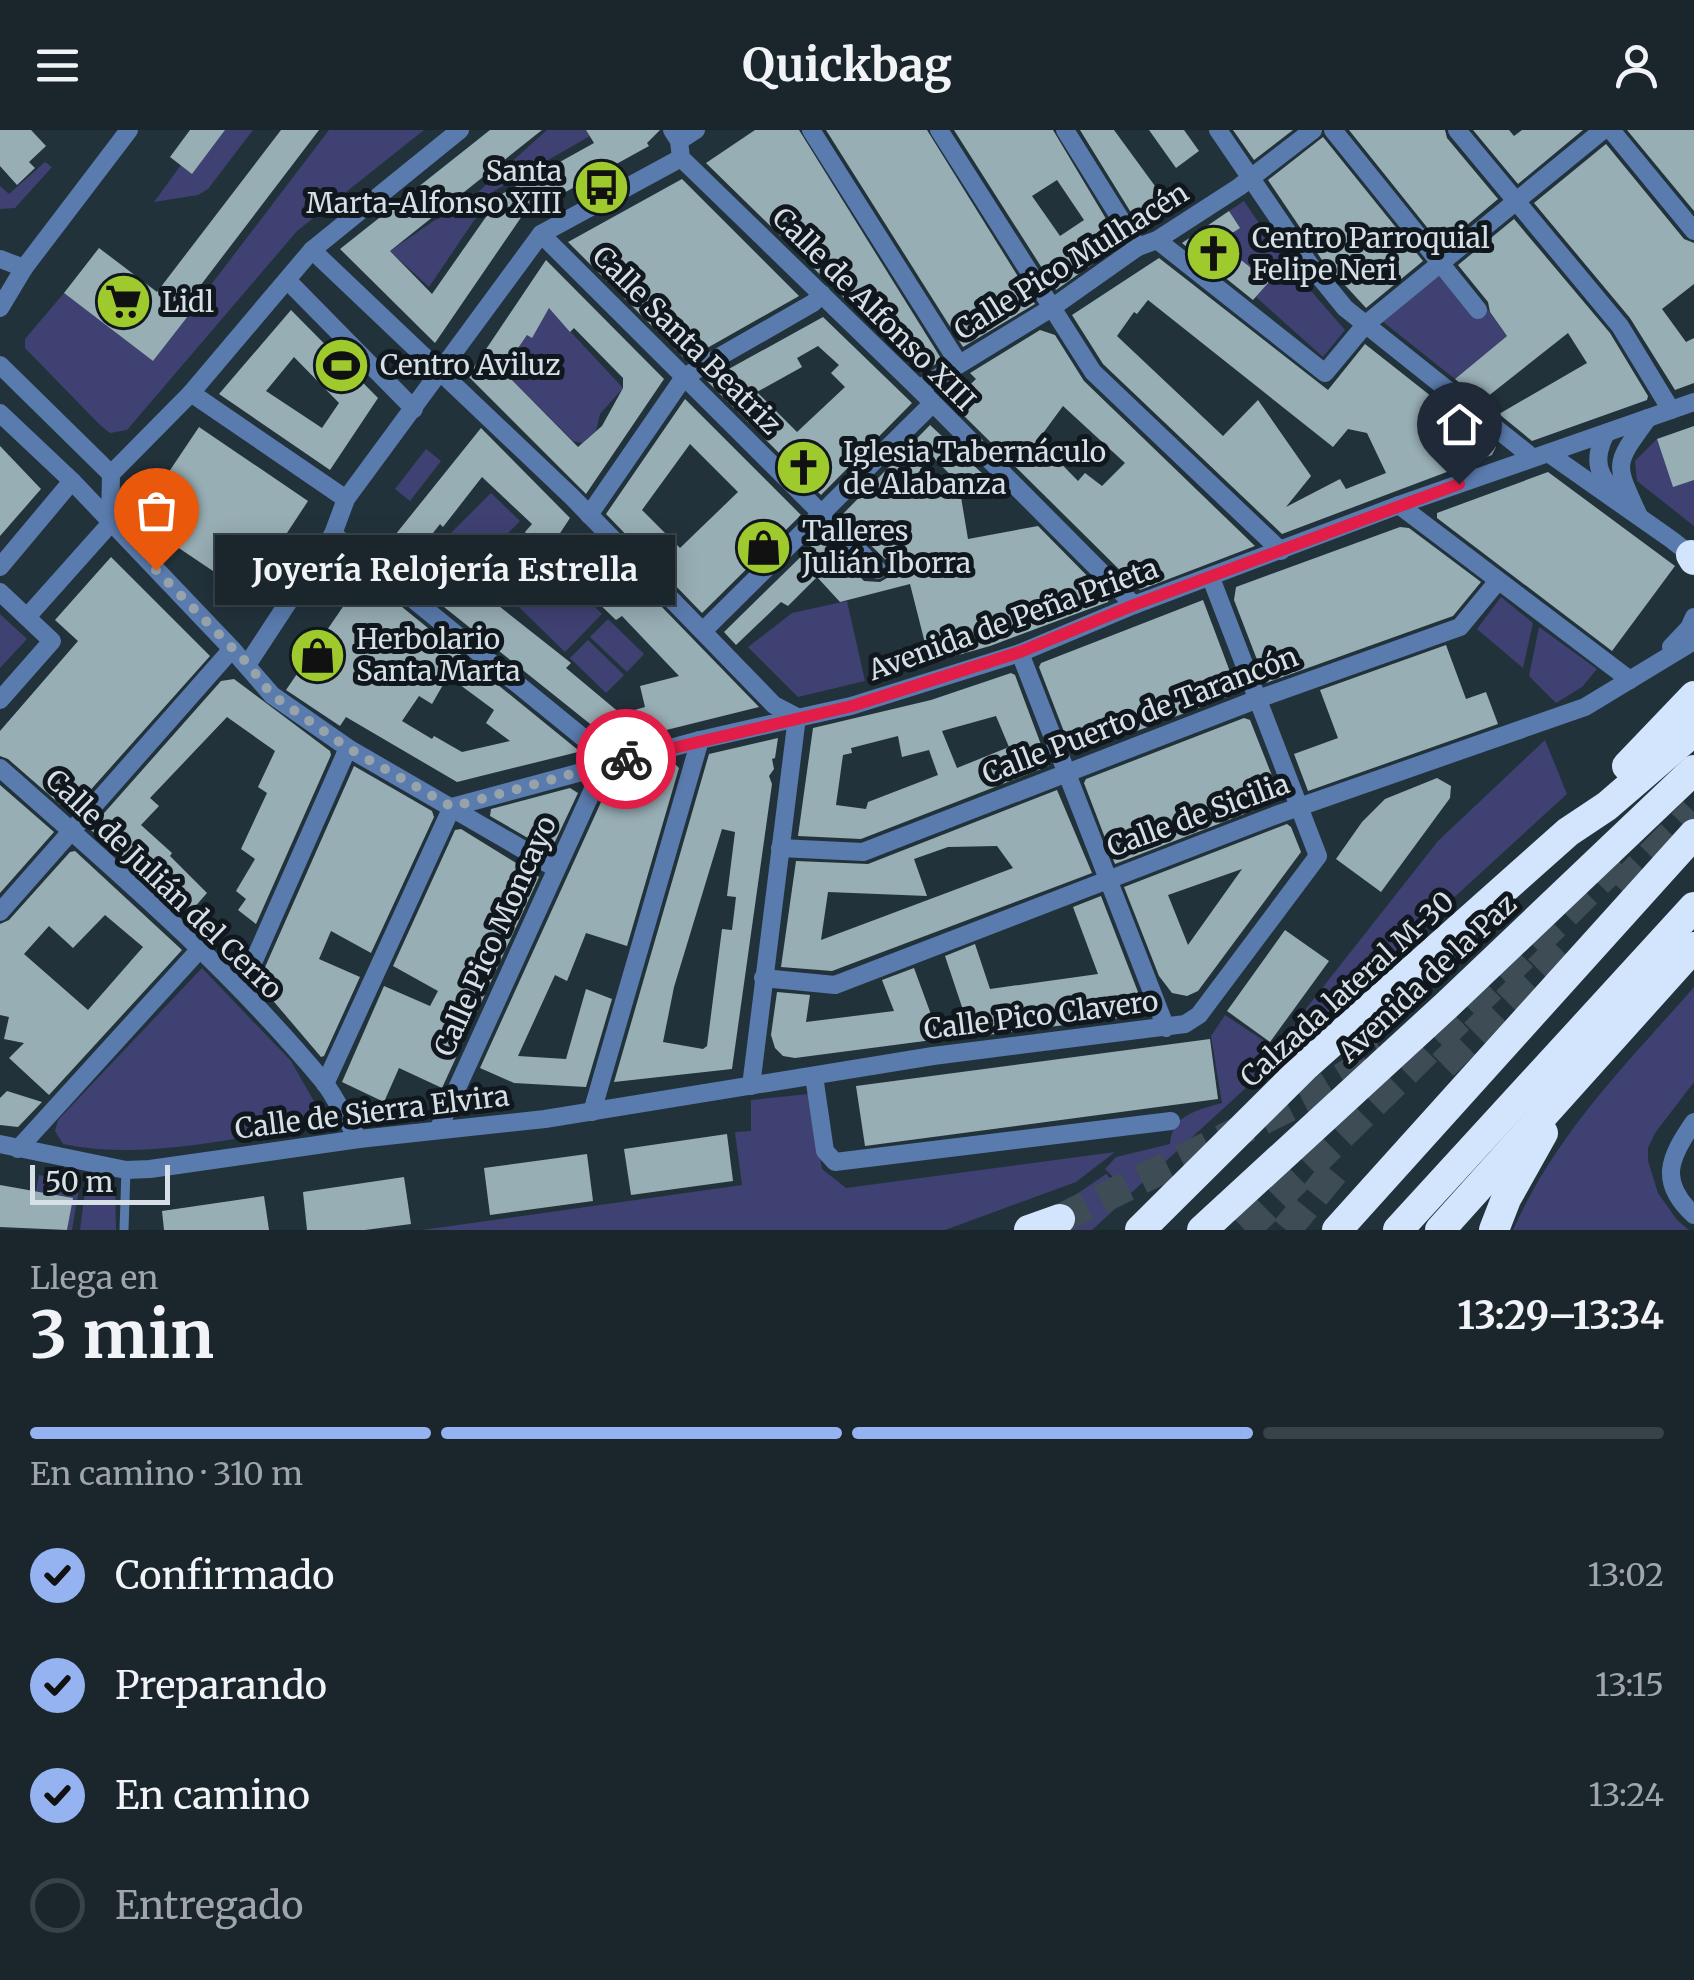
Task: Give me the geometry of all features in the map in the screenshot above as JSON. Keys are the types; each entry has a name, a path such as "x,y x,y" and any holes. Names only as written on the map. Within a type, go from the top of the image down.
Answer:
{"highway":[{"path":"1601,802 1694,696"},
{"path":"1601,802 1694,715"},
{"path":"1601,802 1694,731"},
{"name":"Avenida de la Paz","path":"1202,1230 1694,770"},
{"name":"Calzada lateral M-30","path":"1140,1230 1304,1068 1601,802"},
{"path":"1336,1230 1694,834"},
{"path":"1398,1230 1694,907"},
{"path":"1440,1230 1694,947"},
{"path":"1494,1230 1546,1127 1605,1045"},
{"path":"1116,1230 1304,1068"},
{"path":"1029,1230 1060,1219"}],"street":[{"path":"0,308 24,268 128,130"},
{"path":"0,568 72,481 111,474 191,393 312,250 460,130"},
{"path":"248,664 333,534 346,499 542,234 696,130"},
{"path":"811,130 960,364"},
{"path":"940,130 1093,372 1281,550"},
{"path":"1065,130 1138,247"},
{"path":"1218,130 1310,265 1345,308 1540,455 1638,515"},
{"name":"Calle Pico Mulhacén","path":"919,389 1053,308 1138,247 1157,240 1313,130"},
{"path":"1332,130 1478,310"},
{"path":"1456,130 1620,326 1671,410"},
{"path":"1157,240 1325,373 1365,325 1603,130"},
{"path":"1611,130 1694,230"},
{"name":"Calle de Alfonso XIII","path":"677,143 822,294 1134,605"},
{"name":"Calle Santa Beatriz","path":"542,234 878,570"},
{"path":"312,250 590,515 774,705 797,717 751,1086"},
{"path":"0,258 24,268"},
{"path":"287,280 414,409"},
{"path":"590,515 684,376 822,294"},
{"path":"0,364 111,474 110,524 26,617"},
{"path":"191,393 346,499"},
{"name":"Avenida de Peña Prieta","path":"452,807 700,740 852,706 1020,652 1399,505 1694,402"},
{"path":"704,631 932,404"},
{"path":"0,413 72,481 248,664 272,695 348,748 555,868"},
{"path":"1638,515 1620,474 1620,459 1648,418"},
{"path":"1606,432 1596,454 1613,491 1693,561"},
{"path":"1399,505 1498,581 1638,675"},
{"path":"333,534 602,753 604,766"},
{"path":"1211,578 1300,806"},
{"name":"Calle Puerto de Tarancón","path":"780,848 863,852 1258,698 1460,627 1498,581"},
{"path":"0,592 52,641 0,700"},
{"name":"Calle de Sicilia","path":"1638,675 1678,642 1694,617"},
{"name":"Calle de Sicilia","path":"763,978 834,985 1300,806 1584,707 1694,642"},
{"path":"0,912 232,648"},
{"path":"1020,652 1166,1028"},
{"path":"592,1112 700,740"},
{"path":"241,990 348,748"},
{"name":"Calle Pico Moncayo","path":"438,1130 604,766"},
{"name":"Calle de Julián del Cerro","path":"0,768 241,990 325,1084 359,1139"},
{"name":"Calle Pico Clavero","path":"751,1086 933,1056 1185,1024 1199,1015 1318,856 1300,806"},
{"path":"325,1084 452,807"},
{"path":"9,1146 200,949"},
{"path":"814,1076 825,1151 834,1162 1170,1120"},
{"name":"Calle de Sierra Elvira","path":"9,1146 126,1170 592,1112 751,1086"},
{"path":"1694,1122 1682,1139 1670,1171 1679,1201 1694,1215"}],"lane":[{"path":"124,1230 126,1170"}],"shaded area":[{"path":"225,130 253,130 208,189 198,195 154,202 181,165 192,173"},
{"path":"329,130 424,130 297,231 127,430 110,433 100,425 25,348 25,339 64,293 153,361"},
{"path":"547,130 586,130 590,136 494,191 429,287 390,251 435,220 457,211"},
{"path":"45,162 52,167 15,208 0,209 0,186 9,194"},
{"path":"1244,201 1284,260 1345,330 1323,357 1256,297 1268,282 1226,255 1218,242 1239,228 1229,211"},
{"path":"1439,276 1472,317 1485,306 1507,336 1455,379 1382,321"},
{"path":"554,305 567,328 623,388 600,414 596,431 582,443 573,441 503,371 527,335 532,337 539,317"},
{"path":"1657,439 1673,486 1694,480 1694,526 1637,481 1635,461"},
{"path":"426,449 441,461 410,501 395,489"},
{"path":"491,493 520,521 473,569 443,541"},
{"path":"523,535 602,614 565,652 484,573"},
{"path":"1501,597 1533,623 1523,668 1477,629"},
{"path":"847,601 865,681 798,697 748,647 792,613"},
{"path":"0,614 27,639 0,668"},
{"path":"608,619 644,654 627,672 590,637"},
{"path":"1539,627 1597,669 1582,687 1556,703 1529,676"},
{"path":"588,640 624,675 606,693 570,658"},
{"path":"1545,740 1567,794 1130,1194 1105,1169 1116,1157 1170,1144 1181,1120 1222,1103 1211,1036 1225,1015 1275,1048 1438,841"},
{"path":"202,968 291,1061 320,1112 319,1122 311,1127 155,1149 93,1149 63,1144 55,1131 58,1120"},
{"path":"1694,987 1694,1082 1648,1148 1658,1193 1689,1230 1513,1230 1571,1131"},
{"path":"809,1094 822,1169 846,1188 1115,1152 1076,1182 945,1230 422,1230 742,1185 735,1132 751,1131 751,1100"},
{"path":"1106,1174 1129,1196 1092,1230 1063,1230 1058,1207"},
{"path":"39,1175 80,1183 72,1230 67,1230 72,1198 36,1191"},
{"path":"86,1182 115,1183 116,1230 80,1230"}],"building":[{"path":"0,130 31,130 46,146 29,162 35,168 17,185 0,166"},
{"path":"190,130 225,130 192,174 170,157"},
{"path":"281,130 319,130 181,311 188,316 153,361 64,293 99,248 157,292"},
{"path":"490,130 542,130 390,251 432,294 502,194 594,143 586,130 660,130 647,143 649,146 522,216 435,343 340,249"},
{"path":"755,130 799,130 942,360 921,373 706,163"},
{"path":"826,130 927,130 1035,304 963,347"},
{"path":"954,130 1053,130 1121,244 1056,290","holes":["1057,180 1084,220 1060,236 1032,196"]},
{"path":"1080,130 1114,130 1174,212 1143,232"},
{"path":"1149,130 1184,130 1199,151 1176,168"},
{"path":"1233,130 1293,130 1254,160"},
{"path":"1349,130 1445,130 1447,138 1498,199 1442,246"},
{"path":"1473,130 1509,130 1514,136 1522,130 1583,130 1518,184"},
{"path":"1627,130 1694,130 1694,211"},
{"path":"1323,137 1423,261 1366,308 1322,260 1268,180"},
{"path":"1606,144 1684,239 1694,243 1694,284 1662,309 1686,342 1694,338 1694,383 1675,390 1630,318 1534,203"},
{"path":"682,179 799,296 686,360 568,242"},
{"name":"Centro Parroquial Felipe Neri","path":"1229,211 1240,228 1218,242 1269,282 1253,300 1182,243"},
{"path":"1514,219 1610,333 1647,400 1532,441 1499,414 1587,363 1568,333 1482,401 1455,379 1507,336 1490,312 1488,302 1458,265"},
{"path":"1159,258 1328,390 1365,344 1460,419 1453,424 1462,437 1474,430 1496,447 1492,455 1282,534 1103,364 1072,315","holes":["1148,300 1333,447 1348,429 1367,433 1386,473 1346,489 1340,479 1286,507 1311,476 1258,400 1223,436 1117,336"]},
{"path":"546,260 664,379 586,494 468,376","holes":["549,308 570,332 574,328 623,378 623,388 602,426 578,447 503,371 507,364 503,360 509,354 512,357 527,335 532,338"]},
{"path":"291,310 378,398 330,470 219,394","holes":["294,357 339,403 322,428 266,391"]},
{"path":"823,317 912,403 821,495 707,381","holes":["818,346 839,365 831,373 845,387 797,432 757,392 802,367 797,358"]},
{"path":"1040,330 1055,335 1084,381 1255,546 1140,590 951,403 976,379 970,373","holes":["1063,406 1125,463 1102,486 1085,473 1078,481 1038,440"]},
{"path":"685,399 801,515 702,613 606,514","holes":["690,444 738,492 680,548 642,510"]},
{"path":"930,425 998,488 968,493 933,457 910,481 925,497 960,491 968,539 1038,526 1109,598 1108,602 990,646 930,663 910,584 840,602 817,577 788,606 781,602 736,645 724,632 821,537 864,581 880,582 895,569 841,516"},
{"path":"1694,426 1694,480 1673,487 1657,439"},
{"path":"199,427 308,501 247,594 164,538 142,512"},
{"path":"481,428 570,518 547,553 525,532 532,524 482,477 423,546 571,663 566,668 621,714 645,707 640,686 679,676 622,616 616,620 566,572 592,535 759,707 614,743 379,555"},
{"path":"0,446 41,489 0,536"},
{"path":"1548,472 1675,566 1612,651 1437,518 1437,513"},
{"path":"1400,527 1409,528 1481,582 1453,616 1266,683 1234,600 1236,587"},
{"path":"111,557 210,656 70,813 0,756 0,731 78,641 55,620"},
{"path":"364,576 578,752 457,782 346,717 340,726 286,690","holes":["448,676 494,710 486,723 510,741 462,752 402,721 419,696 432,704"]},
{"path":"1203,600 1238,693 1073,755 1039,667 1041,663"},
{"path":"1446,645 1466,699 1486,692 1498,724 1308,791 1294,754 1338,738 1320,690"},
{"path":"1011,673 1015,675 1049,766 861,839 798,836 813,728 931,700","holes":["996,716 1009,747 957,768 942,731","898,736 902,757 929,750 938,775 868,802 866,809 836,805 843,755 852,753 851,748"]},
{"path":"234,679 331,755 256,924 238,910 246,899 236,891 255,859 241,849 267,793 258,787 275,751 227,717 150,798 159,806 141,825 207,893 185,918 90,829 221,681"},
{"path":"1244,718 1250,720 1280,796 1278,801 1115,864 1084,783 1086,779"},
{"path":"778,738 772,759 774,769 769,776 772,784 732,1069 614,1082 709,754","holes":["722,829 735,832 727,896 736,897 732,930 722,929 707,1046 703,1049 663,1042 674,987"]},
{"path":"674,763 679,768 627,946 586,933 567,981 555,975 518,1056 566,1059 586,989 612,999 586,1087 514,1083 480,1068 612,778"},
{"path":"354,766 432,811 434,817 371,953 331,931 319,959 360,977 321,1057 258,983"},
{"path":"1437,778 1451,786 1450,798 1381,892 1336,859 1362,822 1385,799"},
{"path":"0,785 54,832 0,893"},
{"path":"570,788 578,793 552,848 547,849 490,816 491,809"},
{"path":"1057,790 1092,873 832,971 781,967 796,861 868,864","holes":["997,846 1013,868 821,940 828,892 927,896 914,859 948,847"]},
{"path":"1287,824 1301,852 1198,991 1187,996 1172,993 1159,976 1124,887","holes":["1242,869 1188,945 1168,895"]},
{"path":"461,829 539,877 442,1088 399,1068 384,1102 342,1082 384,986 430,1006 438,991 393,966 455,830"},
{"path":"75,851 182,950 49,1095 9,1058 24,1043 4,1039 9,1017 0,1015 0,924 9,920","holes":["105,915 143,947 88,1010 24,954 49,926 73,948"]},
{"path":"1101,896 1138,992 1132,1009 1119,1018 972,1037 945,956 975,944 990,989 1098,974 1073,907"},
{"path":"1285,930 1329,961 1270,1042 1227,1011"},
{"path":"914,968 940,1039 795,1058 783,1056 775,1048 771,1035 777,992 810,995 806,1022 894,1011 882,980"},
{"path":"1210,1039 1218,1099 865,1146 856,1086"},
{"path":"7,1091 42,1102 18,1127 0,1125 0,1098"},
{"path":"727,1134 733,1181 631,1195 624,1149"},
{"path":"587,1154 593,1201 490,1215 484,1168"},
{"path":"404,1177 411,1224 365,1230 307,1230 303,1192"},
{"path":"0,1185 73,1198 67,1230 0,1227"},
{"path":"264,1196 269,1230 164,1230 162,1211"}],"tunnel":[{"path":"1619,888 1694,812"},
{"path":"1245,1230 1625,855"},
{"path":"1443,1065 1570,939"},
{"path":"1060,1219 1317,1093 1383,1053"},
{"path":"1286,1230 1341,1163"}],"way so far":[{"path":"156,570 248,664 272,695 348,748 452,807 626,759"}],"place":[{"name":"Santa Marta-Alfonso XIII","path":"601,187"},
{"name":"Centro Parroquial Felipe Neri","path":"1213,254"},
{"name":"Lidl","path":"123,302"},
{"name":"Centro Aviluz","path":"341,365"},
{"name":"Iglesia Tabernáculo de Alabanza","path":"804,468"},
{"name":"Talleres Julián Iborra","path":"763,547"},
{"name":"Joyería Relojería Estrella","path":"156,570"},
{"name":"Herbolario Santa Marta","path":"317,655"}],"route":[{"path":"626,759 852,706 1020,652 1134,605 1459,484"}]}
